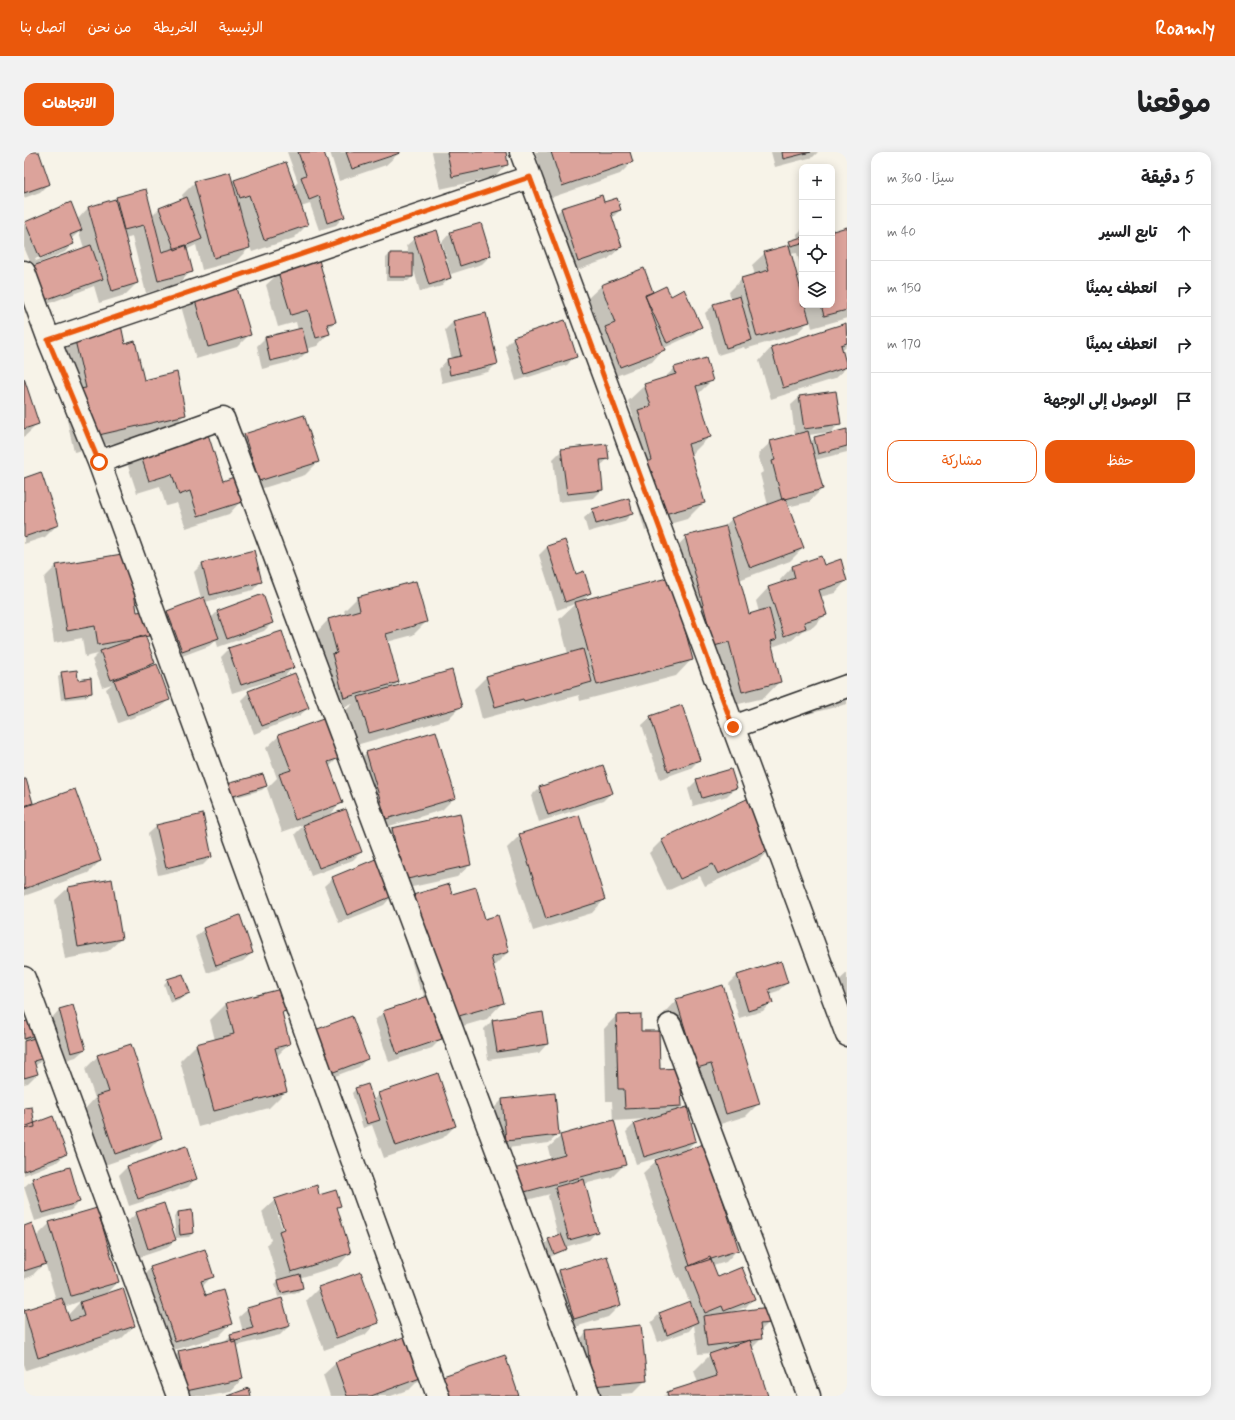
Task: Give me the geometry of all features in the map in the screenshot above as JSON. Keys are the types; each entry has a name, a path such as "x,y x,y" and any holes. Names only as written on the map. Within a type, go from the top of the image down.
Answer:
{"street":[{"path":"521,152 847,1035"},
{"path":"48,340 530,177"},
{"path":"24,272 48,340 99,462 438,1396"},
{"path":"99,462 223,418 590,1396"},
{"path":"733,727 847,686"},
{"path":"24,978 178,1396"},
{"path":"670,1025 809,1396"}],"building":[{"path":"24,152 39,152 50,184 24,193"},
{"path":"298,152 324,152 345,217 327,223 319,196 309,200 301,177 306,175"},
{"path":"346,152 400,152 400,153 352,169"},
{"path":"447,152 506,152 508,165 452,177"},
{"path":"551,152 630,152 633,162 562,186"},
{"path":"782,152 811,152 783,159"},
{"path":"286,162 308,225 264,240 249,195 240,198 234,180"},
{"path":"230,172 250,248 214,258 194,181"},
{"path":"146,189 162,252 186,245 193,272 158,281 144,225 124,230 116,197"},
{"path":"602,195 604,202 617,198 621,210 611,213 622,247 578,262 561,208"},
{"path":"187,197 202,239 175,250 159,208"},
{"path":"115,199 138,283 112,291 88,207"},
{"path":"71,202 82,230 70,235 74,244 40,258 25,222"},
{"path":"481,223 491,256 460,266 450,232"},
{"path":"847,227 847,310 824,316 822,308 835,308 835,230"},
{"path":"437,230 451,278 429,285 414,237"},
{"path":"799,238 799,244 791,246 789,241"},
{"path":"91,245 103,279 45,300 33,266"},
{"path":"789,245 799,283 799,308 806,308 810,322 757,337 741,278 769,270 764,252"},
{"path":"390,253 413,253 413,277 389,277"},
{"path":"319,260 336,322 327,324 330,334 316,338 308,310 291,315 278,272"},
{"path":"644,268 653,292 645,295 665,350 620,367 605,327 615,323 601,285"},
{"path":"235,281 251,335 208,347 193,293"},
{"path":"666,286 671,296 684,289 702,327 667,343 645,296"},
{"path":"740,296 752,340 726,348 713,304"},
{"path":"486,313 498,364 450,375 447,359 461,356 453,321"},
{"path":"565,320 577,357 525,374 513,337"},
{"path":"846,323 847,343 841,345 847,367 783,388 771,347"},
{"path":"121,325 125,344 135,341 144,380 177,372 186,415 90,437 79,389 86,388 74,336"},
{"path":"302,328 308,352 270,361 265,337"},
{"path":"706,358 713,381 696,386 711,437 688,444 705,503 661,515 646,462 652,460 638,410 651,406 644,384 676,374 674,367"},
{"path":"24,378 39,424 24,429"},
{"path":"836,391 841,424 804,429 799,396"},
{"path":"304,415 319,462 259,481 244,434"},
{"path":"847,429 847,446 818,454 814,437"},
{"path":"207,431 223,481 234,477 242,502 198,516 190,491 179,495 172,474 149,481 140,453"},
{"path":"808,431 823,489 782,500 772,461 775,460 770,441"},
{"path":"607,444 609,459 600,460 603,490 567,494 561,449"},
{"path":"41,472 59,525 24,537 24,478"},
{"path":"629,498 633,514 596,524 592,509"},
{"path":"785,498 804,548 750,568 731,518"},
{"path":"726,526 749,614 769,608 777,639 771,641 781,682 742,692 729,642 714,646 685,536"},
{"path":"565,540 576,574 584,571 591,593 565,602 547,546"},
{"path":"254,550 262,582 210,595 202,563"},
{"path":"128,553 137,612 144,611 149,636 98,645 95,626 67,631 56,565"},
{"path":"821,556 824,565 841,559 847,581 819,590 827,615 804,622 806,628 784,636 768,587 795,578 792,566"},
{"path":"671,577 693,660 597,685 575,602"},
{"path":"416,581 427,622 386,634 399,682 344,698 332,654 337,653 328,619 360,610 357,597"},
{"path":"263,594 273,623 227,639 217,611"},
{"path":"204,597 219,638 182,651 167,611"},
{"path":"282,631 294,668 241,685 228,648"},
{"path":"145,635 155,663 111,680 100,651"},
{"path":"583,649 592,682 524,701 523,699 495,707 486,676"},
{"path":"157,664 170,700 127,715 114,680"},
{"path":"77,670 78,680 91,678 92,693 65,697 61,672"},
{"path":"452,670 462,707 369,733 358,697"},
{"path":"295,673 309,708 262,726 248,691"},
{"path":"682,705 700,760 668,771 650,716"},
{"path":"326,718 340,758 328,762 343,803 295,820 279,774 291,770 278,735"},
{"path":"436,731 456,798 386,819 366,752"},
{"path":"603,765 613,793 548,815 539,787"},
{"path":"731,769 737,788 702,798 696,779"},
{"path":"263,774 267,786 230,797 226,784"},
{"path":"24,779 26,779 33,803 24,806"},
{"path":"75,789 101,861 24,889 24,807"},
{"path":"749,798 772,849 718,874 713,864 680,879 661,839"},
{"path":"346,809 362,852 319,868 303,825"},
{"path":"460,813 471,865 403,880 392,828"},
{"path":"203,814 212,857 166,868 156,825"},
{"path":"579,815 605,900 546,919 519,834"},
{"path":"378,858 393,896 347,915 332,877"},
{"path":"112,879 122,939 78,947 68,887"},
{"path":"449,884 452,894 476,887 485,919 498,915 509,952 491,957 504,1003 452,1018 413,895"},
{"path":"240,915 253,953 216,966 203,928"},
{"path":"781,961 788,983 769,989 773,1003 748,1011 737,975"},
{"path":"183,974 190,993 174,999 167,979"},
{"path":"723,985 760,1104 726,1114 711,1064 697,1068 676,999"},
{"path":"281,989 287,1011 282,1012 290,1044 275,1048 287,1092 214,1111 196,1044 234,1034 226,1003"},
{"path":"428,996 442,1039 397,1054 383,1011"},
{"path":"73,1005 86,1049 71,1053 59,1009"},
{"path":"543,1012 548,1044 497,1052 492,1020"},
{"path":"641,1014 641,1031 659,1031 660,1069 680,1068 682,1106 625,1109 624,1089 618,1089 616,1015"},
{"path":"352,1016 368,1059 323,1076 307,1033"},
{"path":"33,1019 38,1034 24,1039 24,1022"},
{"path":"42,1036 47,1057 34,1061 38,1074 24,1078 24,1041"},
{"path":"131,1044 162,1138 115,1154 96,1096 109,1092 97,1055"},
{"path":"438,1073 456,1126 396,1146 378,1093"},
{"path":"368,1084 380,1120 367,1124 355,1088"},
{"path":"555,1093 559,1135 506,1141 502,1099"},
{"path":"32,1107 35,1127 24,1129 24,1108"},
{"path":"687,1107 696,1141 644,1157 634,1123"},
{"path":"53,1116 67,1154 24,1171 24,1127"},
{"path":"614,1120 626,1165 517,1194 510,1170 565,1155 560,1135"},
{"path":"710,1142 709,1157 739,1250 690,1266 655,1160"},
{"path":"186,1146 197,1179 138,1199 127,1166"},
{"path":"70,1167 80,1202 43,1213 32,1178"},
{"path":"584,1179 598,1232 569,1240 555,1187"},
{"path":"317,1185 319,1195 336,1190 341,1206 337,1207 351,1253 291,1272 279,1231 284,1229 274,1199"},
{"path":"164,1203 176,1240 148,1249 136,1212"},
{"path":"97,1208 119,1282 71,1296 49,1222"},
{"path":"192,1210 194,1233 180,1235 178,1212"},
{"path":"32,1223 46,1264 24,1271 24,1226"},
{"path":"561,1234 567,1249 554,1254 548,1239"},
{"path":"205,1249 214,1277 201,1281 206,1295 223,1290 233,1324 175,1342 150,1267"},
{"path":"607,1256 621,1305 574,1319 559,1270"},
{"path":"710,1257 718,1277 742,1267 755,1299 724,1311 722,1306 705,1313 687,1267"},
{"path":"361,1272 379,1323 336,1338 318,1287"},
{"path":"300,1274 303,1288 281,1293 278,1280"},
{"path":"123,1288 135,1326 38,1358 24,1310 62,1298 70,1321 84,1316 80,1302"},
{"path":"282,1298 290,1326 232,1342 230,1334 253,1328 247,1308"},
{"path":"690,1301 698,1322 667,1335 659,1313"},
{"path":"769,1307 771,1323 760,1324 762,1339 707,1346 703,1316"},
{"path":"641,1325 647,1381 592,1386 586,1331"},
{"path":"409,1335 423,1377 371,1396 347,1396 335,1362"},
{"path":"235,1339 243,1379 186,1391 178,1351"},
{"path":"750,1340 768,1396 668,1396 667,1392 717,1376 709,1354"},
{"path":"505,1355 519,1396 446,1396 440,1377"},
{"path":"249,1388 251,1396 227,1396"}],"route":[{"path":"99,462 48,340 530,177 733,727"}]}
